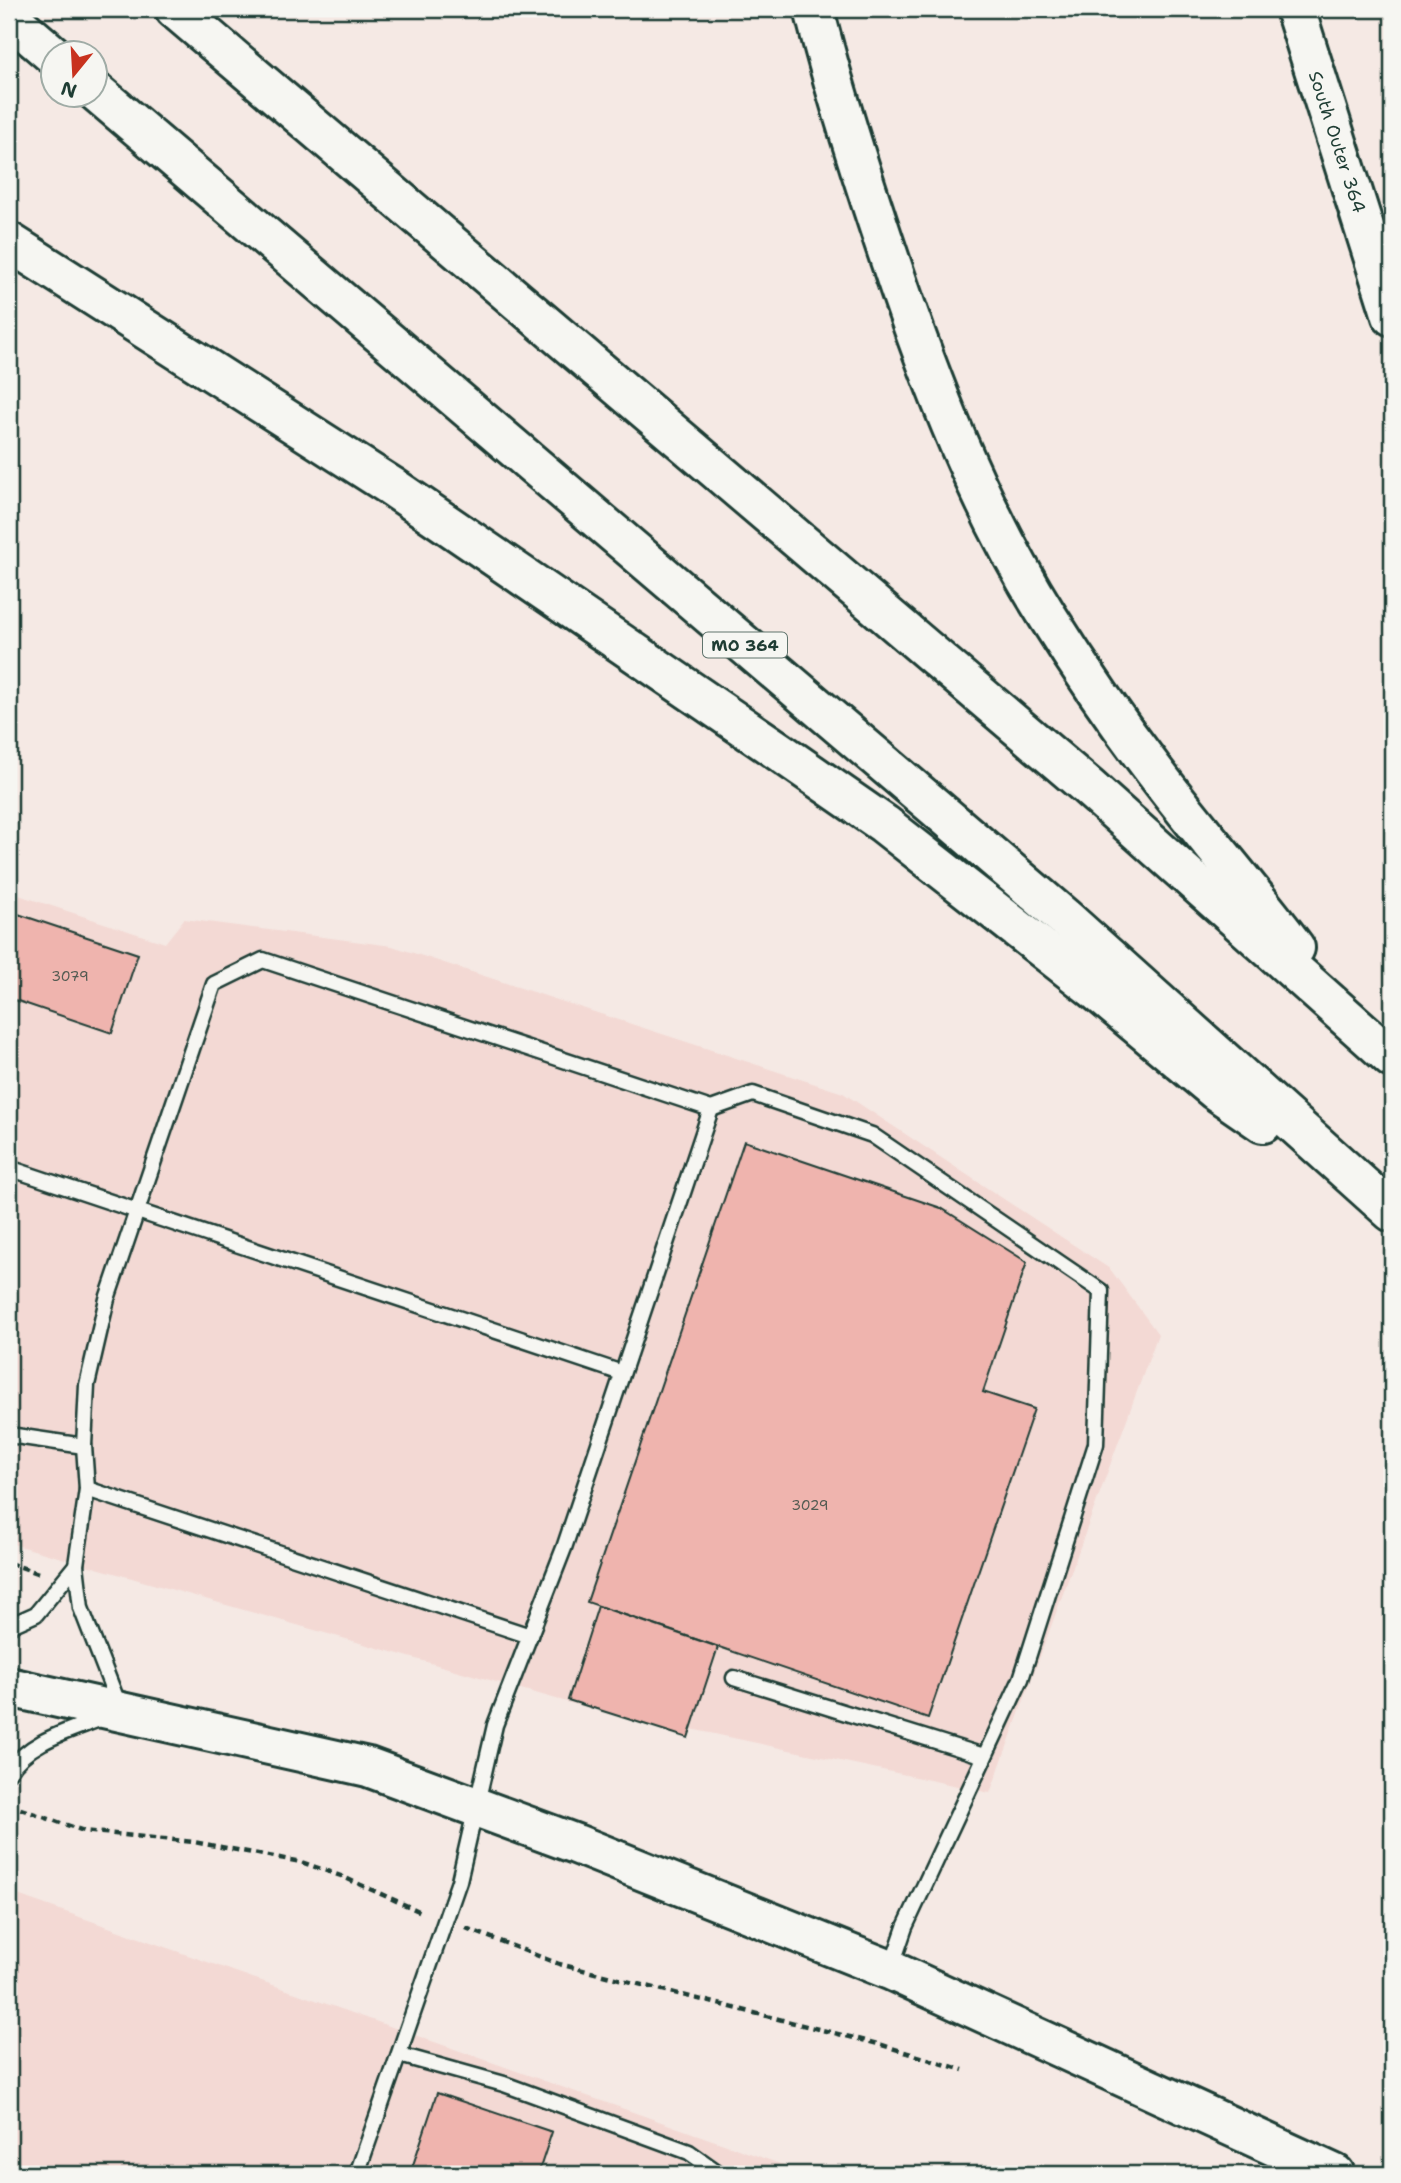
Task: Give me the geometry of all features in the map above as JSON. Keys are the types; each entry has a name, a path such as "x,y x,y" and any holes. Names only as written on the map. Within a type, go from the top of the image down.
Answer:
{"main road":[{"path":"175,9 1076,777 1392,1058"},
{"path":"814,9 837,103 915,335 961,450 998,524 1046,615 1102,699 1163,782 1245,880 1340,1009"},
{"name":"South Outer 364","path":"1295,9 1392,316"},
{"path":"9,17 38,42"},
{"name":"MO 364","path":"108,102 1056,911 1390,1210"},
{"path":"9,242 391,485 884,824 1215,1090 1390,1210"},
{"path":"9,1687 368,1767 576,1844 890,1970 1335,2174"}],"lane":[{"path":"9,1772 19,1756 29,1750 121,1710 81,1608 76,1564 87,1489 87,1385 107,1299 214,984 263,960 711,1109 753,1094 872,1135 1101,1291 1096,1444 1021,1679 905,1927 890,1970"},
{"path":"356,2174 445,1921 495,1725 564,1548 711,1109"},
{"path":"9,1168 622,1373"},
{"path":"9,1435 85,1446"},
{"path":"87,1489 530,1636"},
{"path":"9,1626 36,1614 76,1564"},
{"path":"734,1678 984,1756"},
{"path":"400,2055 504,2084 677,2147 689,2152 720,2174"}],"path":[{"path":"9,1805 84,1831 194,1842 301,1862 341,1876 404,1906 559,1964 882,2045 963,2070"}],"shaded area":[{"path":"9,892 165,943 184,919 392,946 843,1093 1110,1269 1158,1334 990,1793 574,1704 9,1543"},
{"path":"9,1892 786,2166 791,2174 9,2174"}],"building":[{"path":"9,911 138,954 112,1033 9,998"},
{"path":"744,1141 941,1208 1027,1262 983,1392 1034,1409 928,1718 587,1602"},
{"path":"598,1606 718,1647 688,1738 568,1700"},
{"path":"437,2093 552,2132 538,2174 410,2174"}]}
